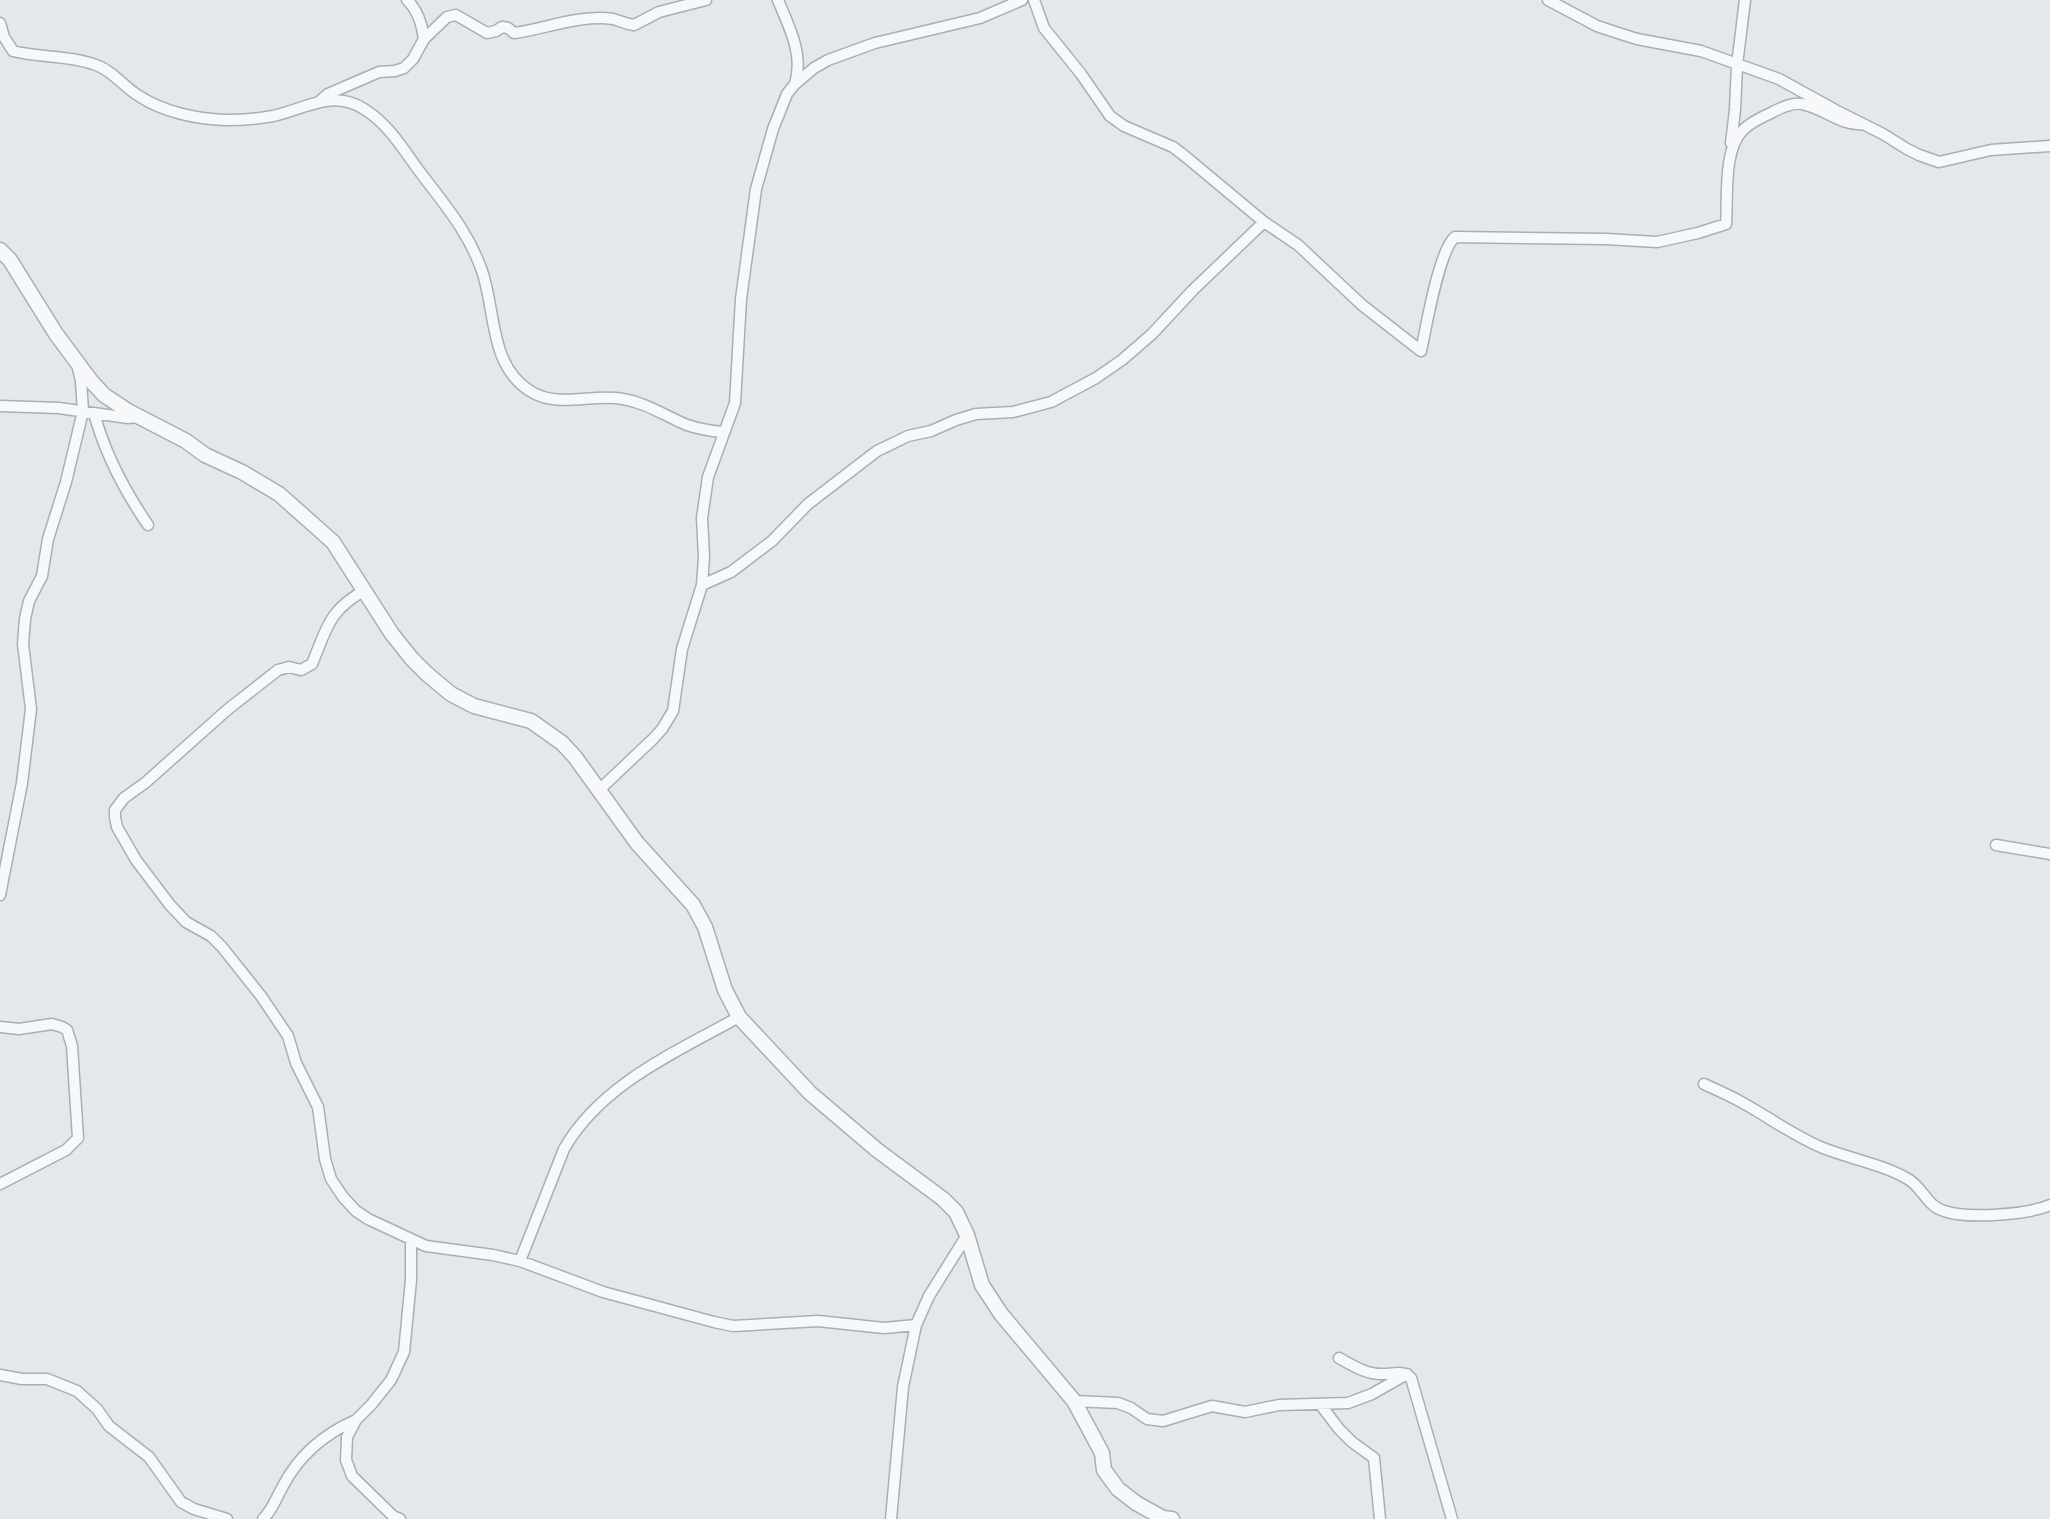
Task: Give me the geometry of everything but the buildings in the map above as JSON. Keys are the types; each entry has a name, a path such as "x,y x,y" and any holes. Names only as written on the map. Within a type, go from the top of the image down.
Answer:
{"street":[{"path":"407,0 414,6 424,39"},
{"path":"320,101 328,94 379,72 404,68 413,59 424,39 447,17 456,15 487,33 502,27 514,33 570,21 613,19 634,25 659,12 706,0"},
{"path":"598,791 653,739 673,711 682,649 702,585 704,497 708,477 735,403 741,299 756,189 780,108 799,71 795,43 778,0"},
{"path":"794,85 814,68 850,52 875,43 980,18 1022,0"},
{"path":"1034,0 1044,28 1110,116 1124,126 1173,147 1264,222 1298,245 1362,305 1421,351 1440,269 1453,238 1466,236 1657,242 1726,224 1737,65 1745,0"},
{"path":"1548,0 1597,26 1637,39 1701,51 1779,79 1919,155 1939,162 1991,150 2050,146"},
{"path":"0,23 4,37 13,51 80,60 100,66 139,96 164,108 193,116 249,120 274,116 320,101 350,103 363,108 394,135 456,217 481,269 501,354 518,381 530,391 547,398 622,398 644,404 688,425 723,432"},
{"path":"1730,150 1748,125 1794,104 1808,106 1847,124 1863,124"},
{"path":"702,585 731,572 772,541 808,504 877,451 908,436 931,431 976,414 1013,412 1051,402 1096,379 1152,334 1193,290 1264,222"},
{"path":"0,250 10,260 56,334 104,395 205,455 242,472 279,494 333,542 392,634 427,674 451,694 474,706 531,721 547,731 575,757 637,843 693,905 705,927 725,990 739,1017 810,1093 956,1212 990,1300 1074,1401 1102,1453 1104,1470 1118,1489 1136,1503 1166,1519"},
{"path":"76,361 89,412 99,429 119,479 148,525"},
{"path":"0,406 139,417"},
{"path":"0,895 22,783 31,709 23,645 29,601 42,576 48,539 89,412"},
{"path":"365,590 340,606 333,615 312,664 301,670 289,667 278,670 124,798 115,810 117,827 136,860 170,905 186,922 211,936 222,947 261,996 288,1036 296,1063 318,1107 331,1179 343,1197 368,1219 426,1246 520,1261 603,1292 733,1326 818,1321 884,1328 916,1325"},
{"path":"1996,845 2050,854"},
{"path":"520,1261 564,1149 593,1109 661,1060 739,1017"},
{"path":"0,1027 19,1029 52,1024 67,1030 72,1046 78,1138 66,1150 0,1184"},
{"path":"1704,1084 1744,1103 1793,1134 1823,1148 1908,1179 1942,1211 1964,1215 2015,1213 2050,1205"},
{"path":"891,1519 903,1387 916,1325 929,1296 967,1235"},
{"path":"400,1519 393,1516 352,1476 346,1460 347,1437 356,1420 391,1380 404,1352 410,1292 411,1239"},
{"path":"1339,1358 1373,1374 1400,1372 1413,1382 1452,1519"},
{"path":"1074,1401 1118,1403 1147,1419 1163,1421 1212,1406 1245,1412 1279,1405 1348,1403 1372,1394 1406,1374"},
{"path":"0,1375 22,1379 47,1379 77,1391 97,1409 110,1426 149,1457 181,1502 227,1519"},
{"path":"1320,1404 1339,1429 1374,1458 1380,1519"},
{"path":"263,1519 273,1508 299,1459 336,1428 356,1420"}]}
